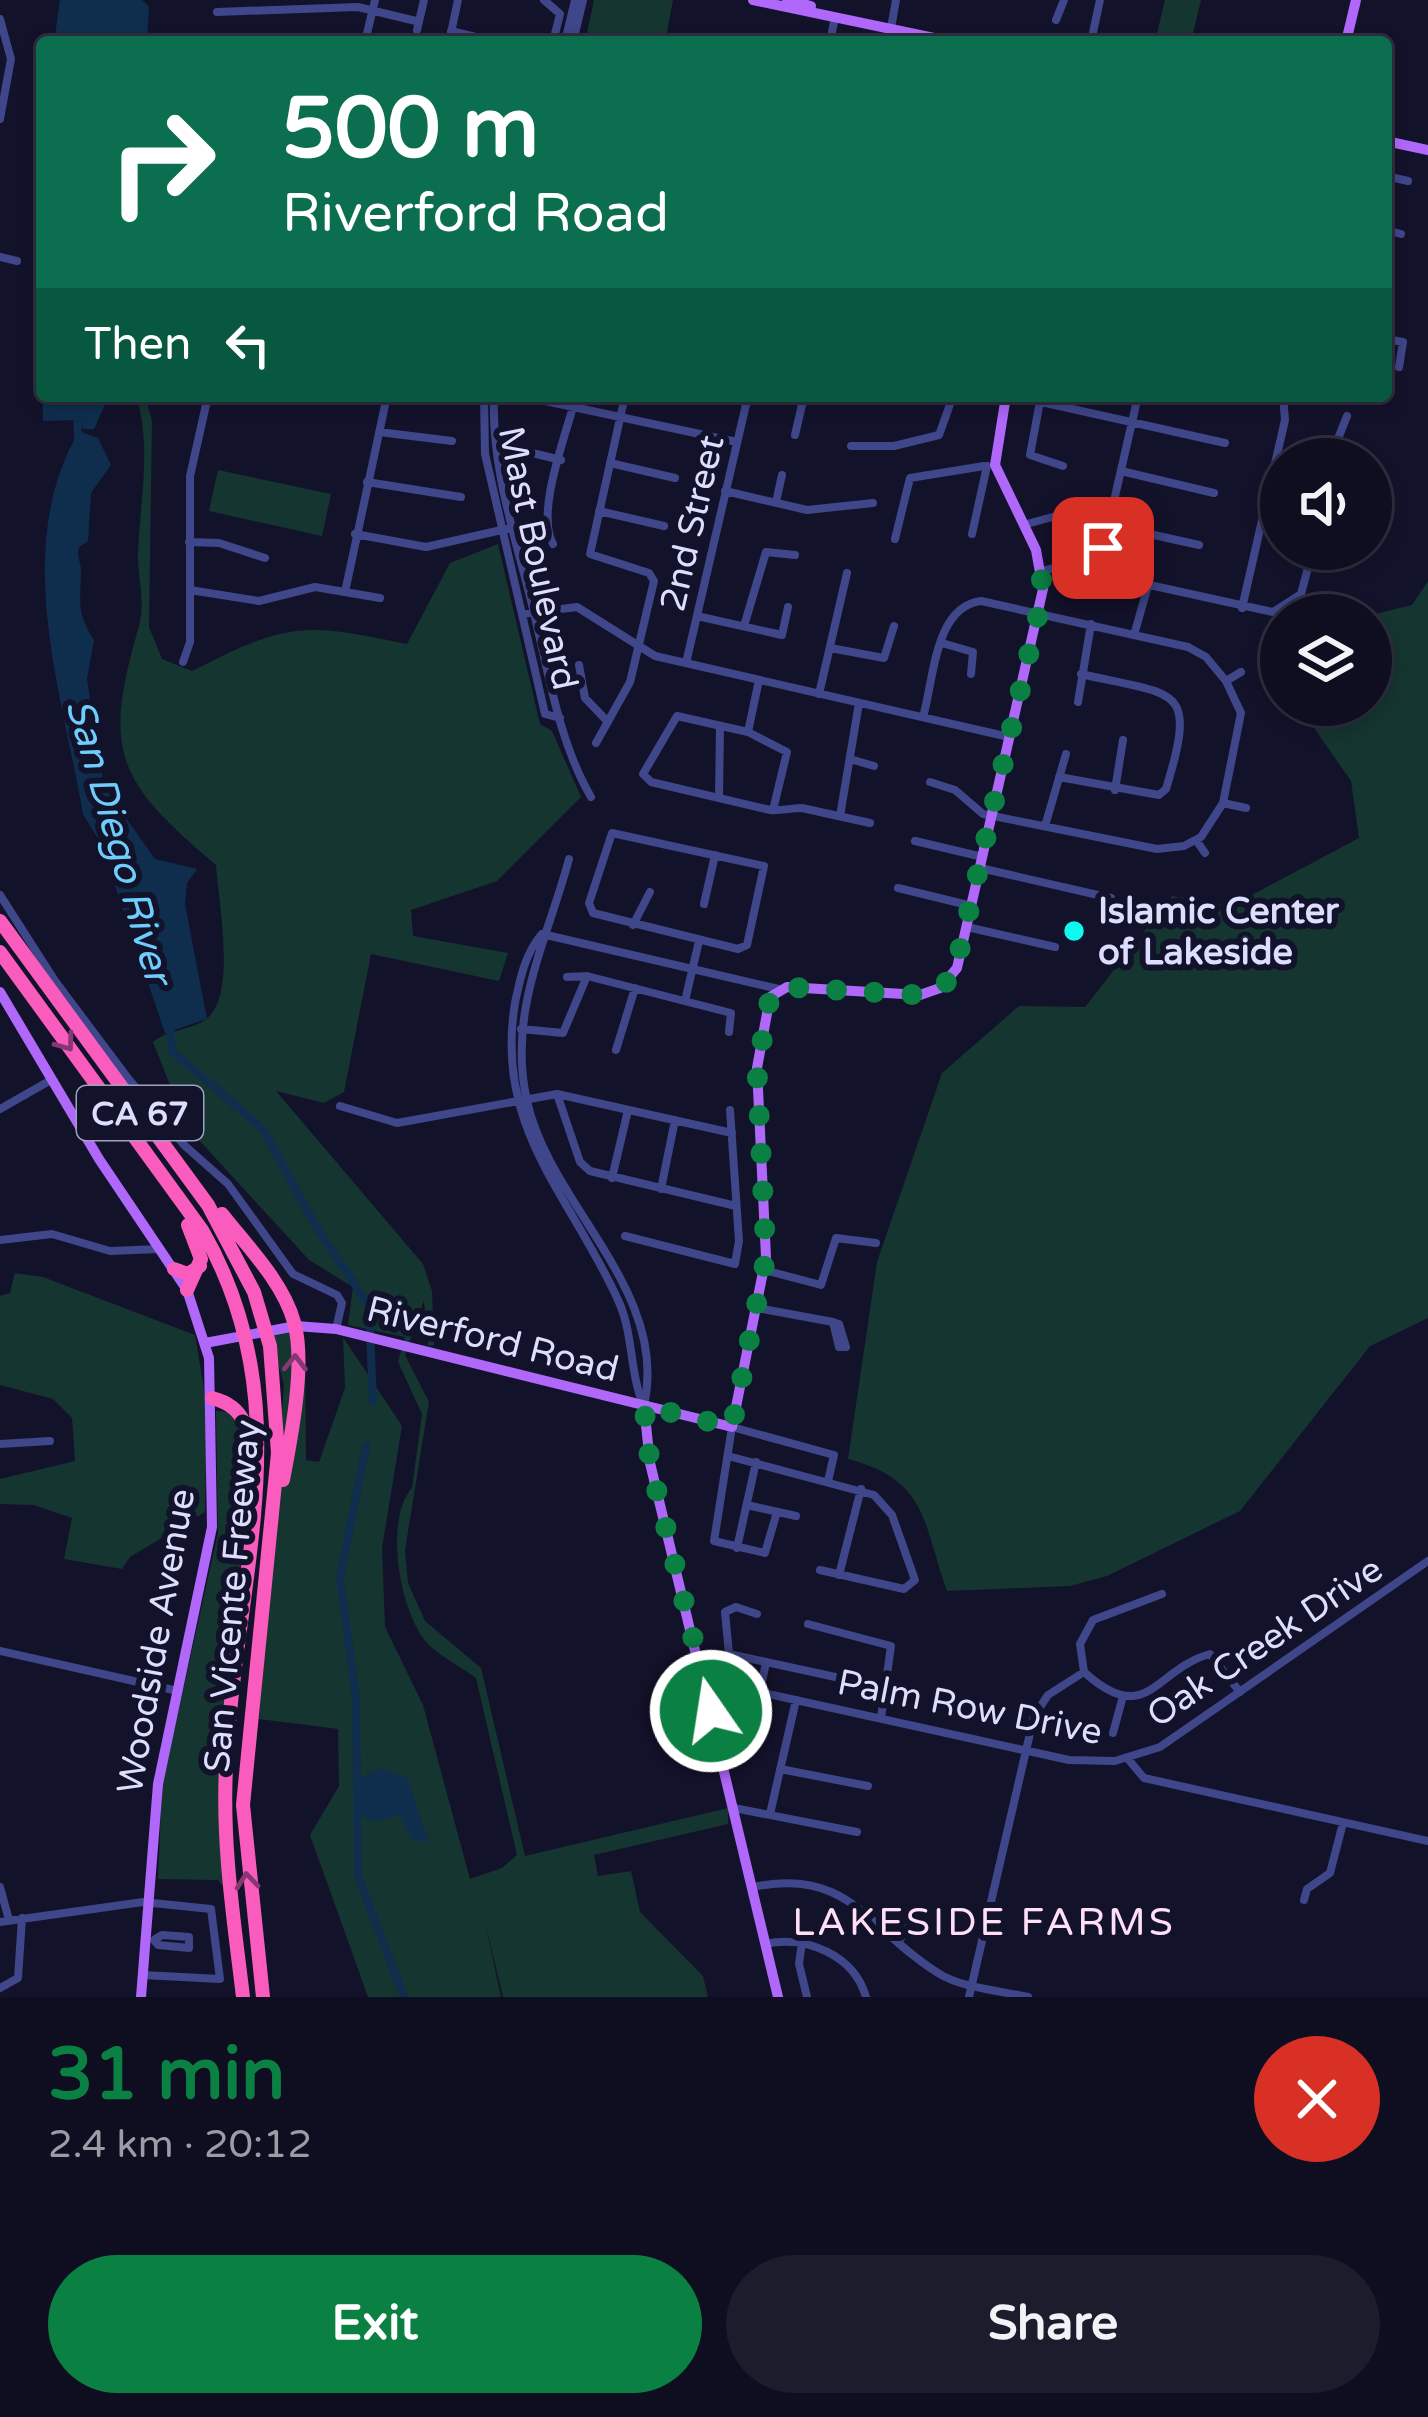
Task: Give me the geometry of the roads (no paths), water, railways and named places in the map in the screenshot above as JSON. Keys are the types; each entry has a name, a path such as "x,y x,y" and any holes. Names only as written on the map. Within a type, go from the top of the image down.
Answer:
{"highway":[{"name":"San Vicente Freeway","path":"0,921 179,1164 232,1244 270,1346 278,1422 243,1804 262,1997"},
{"name":"San Vicente Freeway","path":"0,952 202,1230 244,1320 251,1348 260,1420 224,1807 243,1997"},
{"path":"133,1134 197,1239 200,1266 187,1290"},
{"path":"179,1164 261,1263 296,1326 290,1443 266,1562"},
{"path":"173,1269 188,1274 200,1266"},
{"path":"212,1398 239,1408 246,1424 250,1472 244,1591"}],"main road":[{"path":"753,0 919,36"},
{"path":"787,0 836,15"},
{"path":"1347,36 1356,0"},
{"path":"1392,142 1428,150"},
{"path":"732,1427 764,1270 758,1050 770,997 779,988 929,993 954,975 967,927 1039,614 1042,571 990,466 1008,402"},
{"name":"Woodside Avenue","path":"0,992 187,1290 206,1342 212,1398 212,1527 158,1784 148,1904 150,1940 141,1997"},
{"name":"Riverford Road","path":"206,1342 296,1326 341,1331 732,1427"},
{"path":"644,1406 650,1463 778,1997"}],"street":[{"path":"217,12 374,5 416,26 424,0"},
{"path":"450,36 458,0"},
{"path":"544,0 560,14 554,36"},
{"path":"570,36 579,0"},
{"path":"891,28 896,0"},
{"path":"1055,20 1064,0"},
{"path":"1092,36 1100,0"},
{"path":"366,36 374,5"},
{"path":"831,36 836,15"},
{"path":"0,19 10,48 0,119"},
{"path":"451,31 472,36"},
{"path":"1392,177 1408,181"},
{"path":"1392,232 1401,234"},
{"path":"0,257 17,261"},
{"path":"1392,340 1403,343 1399,367"},
{"path":"183,662 190,643 190,476 207,402"},
{"path":"345,592 386,402"},
{"name":"Mast Boulevard","path":"484,402 482,437 560,718 591,797"},
{"name":"Mast Boulevard","path":"494,402 494,443 522,614 544,715 560,718"},
{"path":"554,544 547,532 548,500 575,402"},
{"path":"581,402 737,442"},
{"path":"596,742 628,689 652,575 591,557 624,402"},
{"name":"2nd Street","path":"686,663 747,402"},
{"path":"795,435 803,402"},
{"path":"851,446 894,446 939,435 950,402"},
{"path":"1039,402 1030,454 1063,466"},
{"path":"1052,402 1225,443"},
{"path":"1097,574 1137,402"},
{"path":"1242,608 1286,420 1284,402"},
{"path":"1338,438 1347,416"},
{"path":"379,432 452,441"},
{"path":"528,452 561,460"},
{"path":"610,463 674,478"},
{"path":"895,538 910,478 990,466 972,534"},
{"path":"1121,471 1214,493"},
{"path":"776,503 782,475"},
{"path":"367,482 461,497"},
{"path":"725,491 815,511 873,503"},
{"path":"599,511 664,526"},
{"path":"1022,526 1056,516"},
{"path":"1109,525 1199,545"},
{"path":"355,534 426,547 508,529"},
{"path":"190,542 219,543 265,558"},
{"path":"744,626 766,552 795,555"},
{"path":"1042,571 1063,566 1273,612 1294,602 1304,589 1308,570"},
{"path":"819,694 847,573"},
{"path":"1135,635 1148,586"},
{"path":"190,590 259,601 305,587 380,598"},
{"path":"923,717 951,616 968,604 986,602 1194,649 1226,682 1241,721 1223,803 1213,824 1196,840 1157,849 992,816 976,810 955,790 930,782"},
{"path":"522,614 562,606 586,610 638,646 686,663 1011,737"},
{"path":"697,616 782,635 788,608"},
{"path":"1078,701 1091,624"},
{"path":"830,647 884,658 894,626"},
{"path":"942,644 973,652 971,674"},
{"path":"579,665 583,693 608,722"},
{"path":"1226,682 1241,672"},
{"path":"1059,777 1159,795 1166,789 1184,730 1178,708 1163,693 1082,674"},
{"path":"748,732 759,680"},
{"path":"840,816 859,703"},
{"path":"773,810 787,752 748,732 677,716 644,778 773,810 802,808 870,824"},
{"path":"718,798 720,726"},
{"path":"1115,790 1123,740"},
{"path":"1045,826 1066,754"},
{"path":"850,759 874,766"},
{"path":"1223,803 1246,808"},
{"path":"612,833 764,866 747,945 739,949 633,926 593,913 589,903 612,833"},
{"path":"1196,840 1205,854"},
{"path":"915,841 1111,898"},
{"path":"704,904 715,855"},
{"path":"522,1099 521,1029 542,934 569,859"},
{"path":"898,888 972,906"},
{"path":"633,926 650,892"},
{"path":"0,895 55,981 184,1145 228,1184 293,1274 337,1295 342,1303 341,1331"},
{"path":"967,927 1054,947"},
{"path":"542,934 690,970 771,982 779,988"},
{"path":"542,934 526,962 512,1024 522,1099 542,1169 629,1299 643,1342 644,1406"},
{"path":"686,1001 699,940"},
{"path":"521,1029 563,1033 587,976"},
{"path":"567,977 587,976 731,1013 729,1033"},
{"path":"616,1050 634,988"},
{"path":"0,1108 51,1080"},
{"path":"557,1094 580,1162 612,1178 736,1206"},
{"path":"340,1106 397,1123 557,1094 731,1133"},
{"path":"612,1178 628,1110"},
{"path":"625,1236 735,1264 730,1110"},
{"path":"661,1189 676,1120"},
{"path":"0,1240 52,1234 110,1251 160,1249"},
{"path":"764,1270 821,1285 836,1238 876,1243"},
{"path":"757,1308 833,1322"},
{"path":"732,1427 712,1534 717,1543 765,1553 777,1512"},
{"name":"Riverford Road","path":"732,1427 834,1455 828,1482"},
{"path":"0,1444 50,1441"},
{"path":"728,1456 874,1495 892,1515 915,1580 904,1589 820,1570"},
{"path":"737,1549 756,1462"},
{"path":"838,1575 861,1489"},
{"path":"747,1505 796,1516"},
{"name":"Oak Creek Drive","path":"1128,1759 1160,1748 1428,1561"},
{"path":"1084,1672 1080,1644 1093,1620 1162,1594"},
{"path":"757,1614 736,1607 725,1612 725,1649 886,1688"},
{"path":"808,1624 891,1646 881,1719"},
{"path":"0,1651 178,1691"},
{"path":"1084,1672 1124,1696 1155,1690 1206,1654 1215,1657 1240,1692"},
{"path":"760,1692 766,1662"},
{"path":"969,1997 1039,1705 1084,1672"},
{"name":"Palm Row Drive","path":"704,1681 1085,1762 1128,1759 1144,1778 1428,1841"},
{"path":"1113,1733 1124,1696"},
{"path":"770,1814 796,1700"},
{"path":"779,1769 868,1786"},
{"path":"734,1808 857,1832"},
{"path":"1304,1900 1307,1888 1330,1873 1343,1823"},
{"path":"753,1887 789,1882 843,1894 939,1975 1028,1997"},
{"path":"0,1887 4,1921 148,1904 211,1909 220,1979 143,1975"},
{"path":"899,1941 919,1911"},
{"path":"0,1988 18,1978 22,1918"},
{"path":"802,1942 800,1964 807,1997"},
{"path":"765,1943 802,1942 836,1958 857,1977 866,1997"}],"water":[{"path":"60,0 142,0 149,7 147,36 55,36"},
{"path":"43,402 106,402 94,429 83,429 80,420 43,421"},
{"path":"79,431 98,438 111,465 91,493 88,541 79,547 78,555 81,609 94,640 87,679 104,787 155,859 197,869 187,883 185,904 207,1019 165,1033 101,844 83,814 55,670 45,571 48,523 59,476"},
{"path":"379,1768 407,1778 429,1841 412,1841 399,1815 374,1822 358,1814 357,1780"}],"waterway":[{"name":"San Diego River","path":"77,402 78,441"},
{"name":"San Diego River","path":"170,1026 172,1051 263,1129 315,1225 369,1306 373,1402"},
{"name":"San Diego River","path":"366,1446 340,1578 356,1697 358,1876 404,1997"}],"place":[{"name":"Islamic Center of Lakeside","path":"1074,931"}],"district":[{"name":"LAKESIDE FARMS","path":"984,1921"}]}
